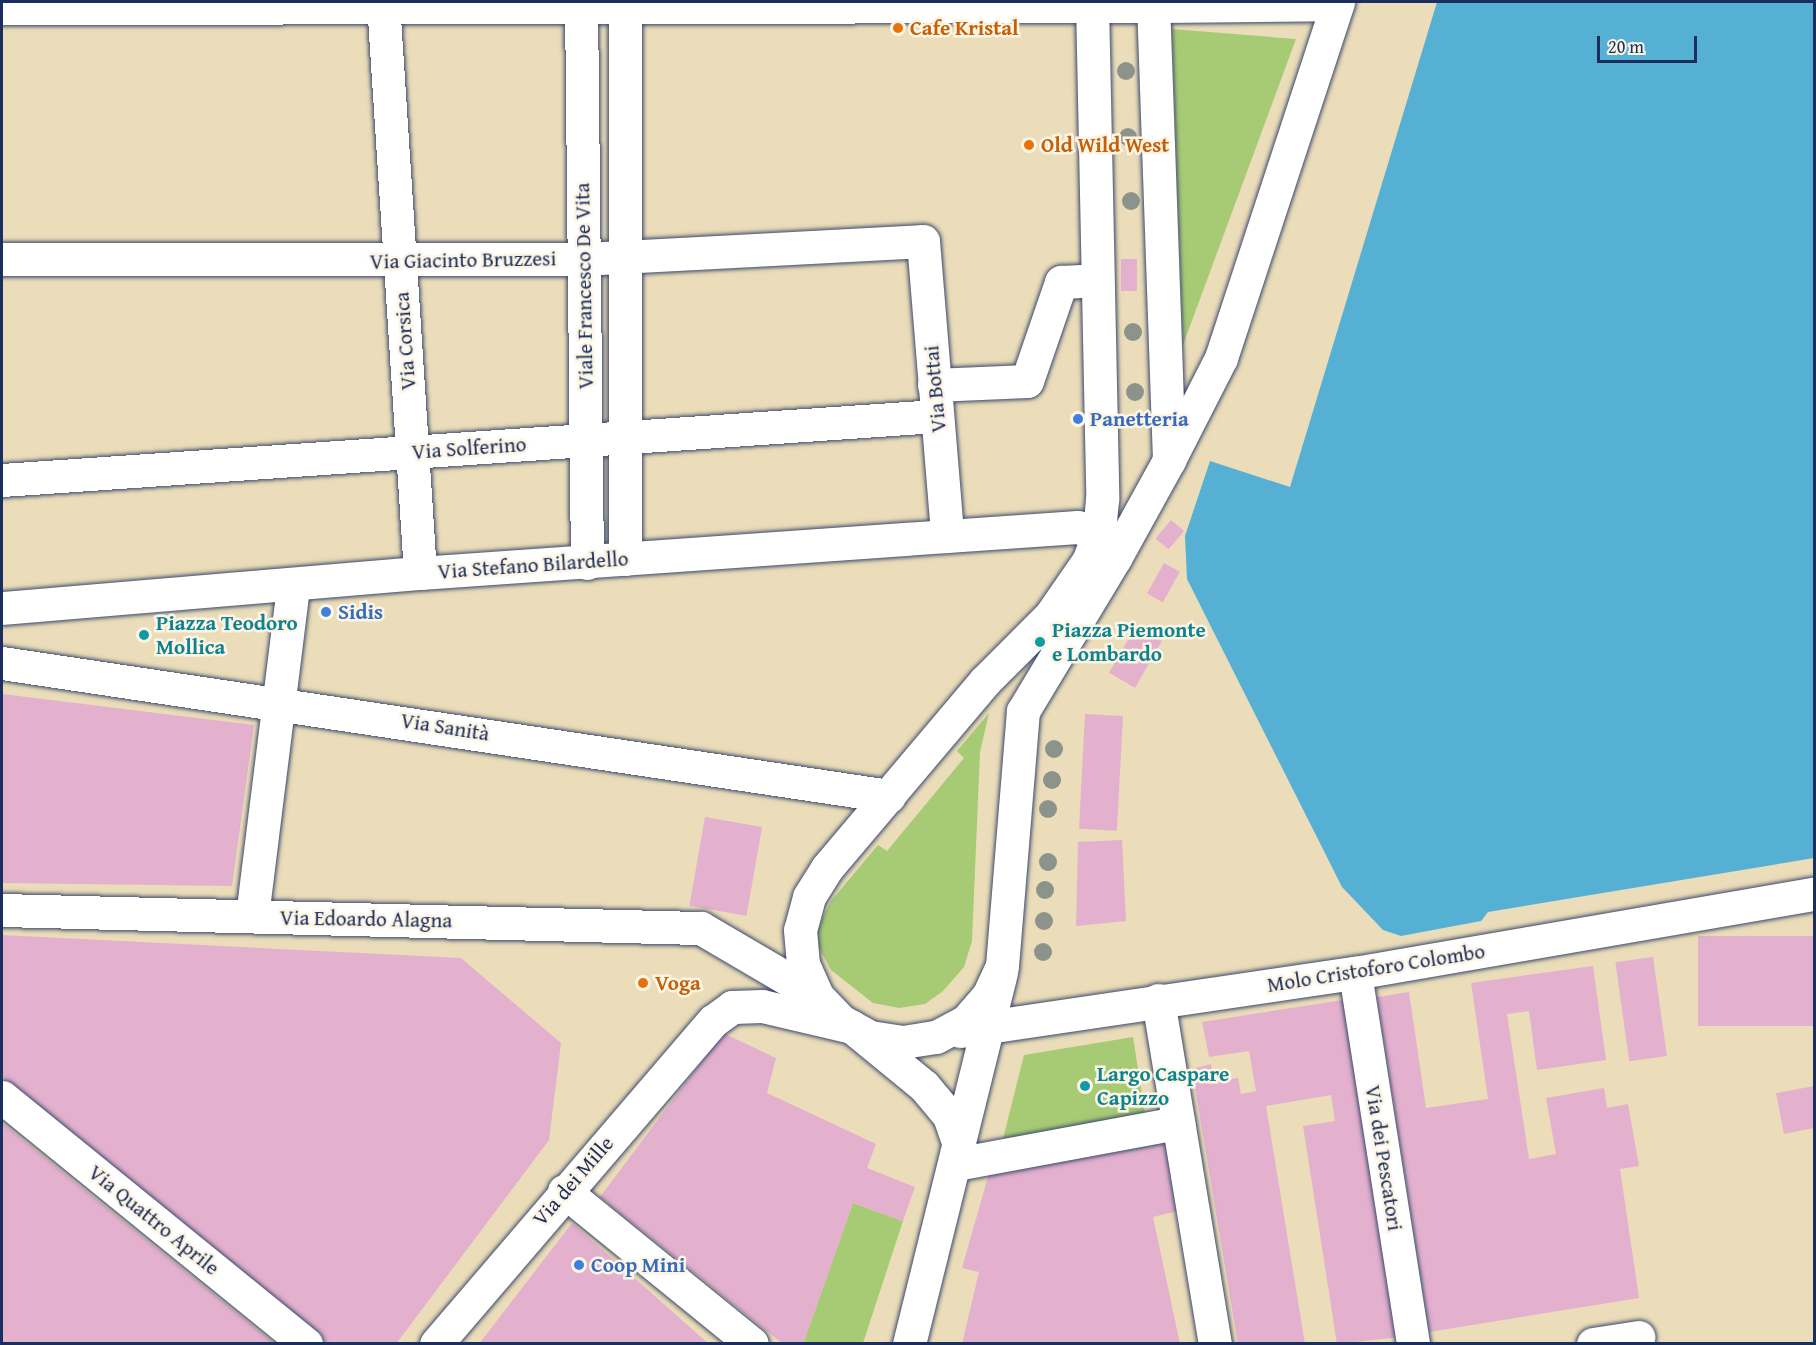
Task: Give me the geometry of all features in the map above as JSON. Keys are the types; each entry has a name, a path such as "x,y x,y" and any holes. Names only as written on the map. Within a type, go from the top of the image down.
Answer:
{"street":[{"path":"2,8 383,4 1054,6 1337,3 1221,358 1169,460 1107,545 1023,711 1002,966 958,1156 909,1344"},
{"name":"Via Corsica","path":"383,4 420,573"},
{"name":"Viale Francesco De Vita","path":"625,4 625,559"},
{"path":"1092,4 1101,499 1107,545"},
{"path":"1153,4 1169,460"},
{"name":"Viale Francesco De Vita","path":"581,5 586,563"},
{"name":"Via Giacinto Bruzzesi","path":"2,258 400,261 583,259 924,241"},
{"name":"Via Bottai","path":"924,241 946,536"},
{"name":"Via Solferino","path":"2,480 585,441 936,401 1027,381 1061,282 1096,280"},
{"name":"Via Stefano Bilardello","path":"2,608 293,586 420,573 1065,528 1107,545"},
{"path":"958,1156 949,1116 924,1086 852,1028 817,996 803,964 800,930 809,897 888,796 985,681 1050,616 1088,561 1107,545"},
{"path":"252,916 276,701 293,586"},
{"name":"Via Sanità","path":"2,663 276,701 888,796"},
{"name":"Molo Cristoforo Colombo","path":"852,1028 870,1036 903,1042 990,1025 1355,973 1815,894"},
{"name":"Via Edoardo Alagna","path":"2,910 701,928 727,941 817,996"},
{"path":"936,1037 966,1021 988,996 1002,966"},
{"name":"Via dei Pescatori","path":"1355,973 1413,1344"},
{"path":"1158,1000 1215,1344"},
{"name":"Via dei Mille","path":"436,1344 564,1191 712,1021 732,1006 762,1006 852,1028"},
{"name":"Via Quattro Aprile","path":"2,1097 306,1344"},
{"path":"958,1156 1178,1123"},
{"path":"564,1191 752,1344"},
{"path":"1593,1344 1638,1337"}],"green space":[{"path":"1172,29 1296,39 1183,345"},
{"path":"989,713 980,752 972,941 964,967 943,991 925,1004 899,1008 873,1003 831,970 819,948 818,931 823,917 831,901 878,845 887,851 964,758 957,751"},
{"path":"1133,1037 1145,1114 1003,1139 1024,1055"},
{"path":"853,1203 903,1221 863,1343 803,1344"}],"water":[{"path":"1437,2 1814,2 1814,858 1488,912 1481,921 1401,936 1383,930 1342,887 1187,579 1185,536 1210,461 1290,487"}],"building":[{"path":"1121,259 1137,259 1137,291 1121,291"},
{"path":"1171,520 1184,531 1169,549 1156,538"},
{"path":"1164,563 1180,572 1163,602 1147,594"},
{"path":"1136,626 1162,641 1135,688 1109,673"},
{"path":"2,694 254,725 232,886 2,883"},
{"path":"1085,714 1123,716 1117,831 1079,829"},
{"path":"705,817 762,827 746,916 689,906"},
{"path":"1122,840 1126,921 1076,926 1078,842"},
{"path":"2,935 461,958 561,1043 549,1140 396,1344 328,1344 2,1076"},
{"path":"1698,936 1814,936 1814,1026 1698,1026"},
{"path":"1653,957 1667,1056 1629,1061 1615,962"},
{"path":"1593,966 1606,1060 1537,1070 1529,1011 1507,1014 1529,1159 1556,1154 1546,1098 1604,1088 1607,1108 1628,1104 1639,1166 1620,1169 1639,1298 1429,1332 1377,997 1409,992 1426,1108 1488,1099 1471,983"},
{"path":"1349,999 1400,1337 1337,1344 1303,1126 1335,1121 1331,1095 1266,1106 1305,1344 1238,1344 1192,1069 1211,1064 1213,1081 1238,1078 1241,1094 1256,1091 1249,1051 1209,1057 1202,1022"},
{"path":"723,1033 776,1058 767,1093 876,1144 867,1168 915,1187 903,1221 853,1203 803,1344 783,1344 600,1197"},
{"path":"1814,1086 1814,1128 1784,1134 1776,1093"},
{"path":"2,1123 275,1344 2,1344"},
{"path":"1168,1135 1181,1210 1153,1217 1180,1344 962,1344 979,1272 962,1268 990,1170"},
{"path":"572,1223 709,1344 479,1344"}],"place":[{"name":"Cafe Kristal","path":"898,28"},
{"name":"Old Wild West","path":"1029,145"},
{"name":"Panetteria","path":"1078,419"},
{"name":"Sidis","path":"326,612"},
{"name":"Piazza Teodoro Mollica","path":"144,635"},
{"name":"Piazza Piemonte e Lombardo","path":"1040,642"},
{"name":"Voga","path":"643,983"},
{"name":"Largo Caspare Capizzo","path":"1085,1086"},
{"name":"Coop Mini","path":"579,1265"}]}
